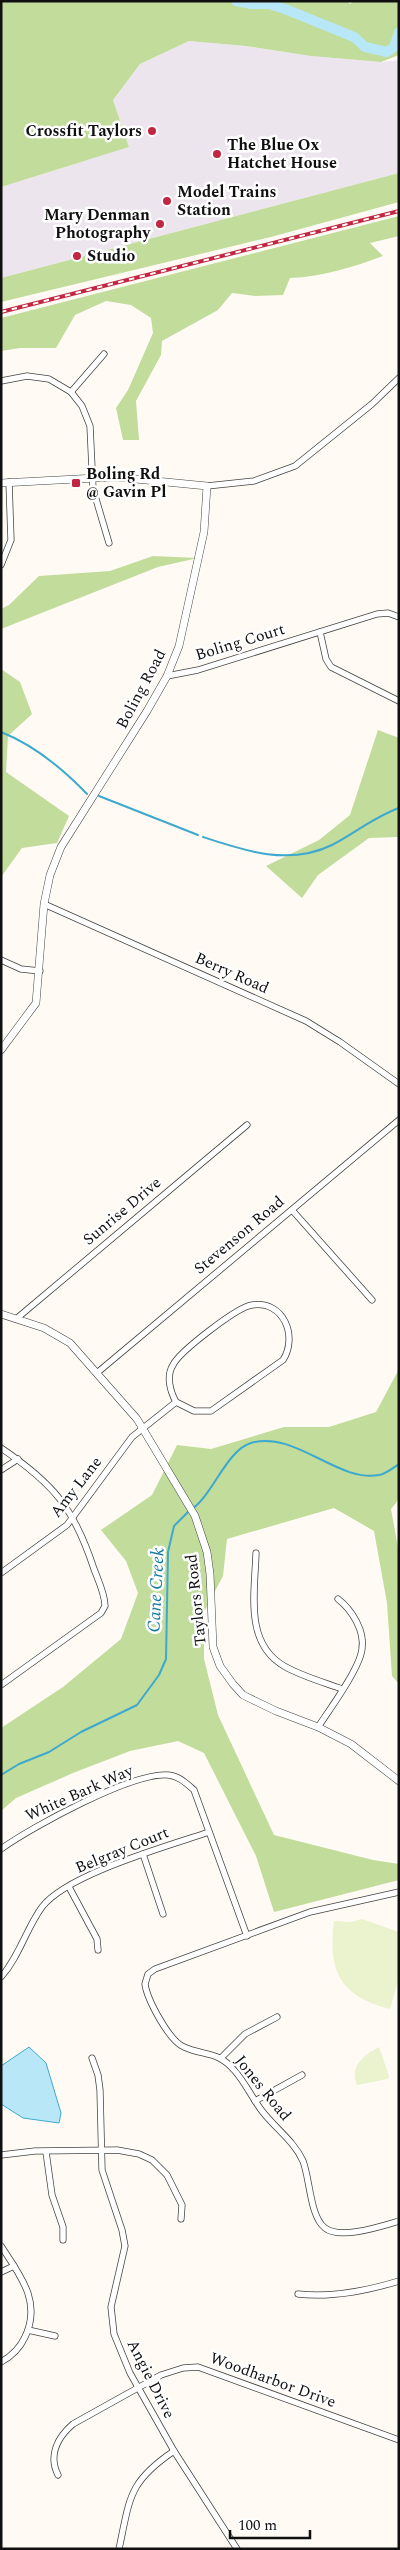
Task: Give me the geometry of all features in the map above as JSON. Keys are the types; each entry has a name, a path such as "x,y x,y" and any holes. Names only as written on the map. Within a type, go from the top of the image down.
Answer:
{"street":[{"path":"70,392 104,354"},
{"path":"1,381 38,376 57,383 70,392 82,406 89,420 92,477 99,513 109,542"},
{"path":"1,565 7,555 11,540 5,482 92,477 141,478 207,486 254,481 295,466 372,404 399,378"},
{"name":"Boling Road","path":"1,1050 34,1008 38,997 44,904 50,875 64,840 125,748 167,676 182,636 195,582 207,510 207,486"},
{"name":"Boling Court","path":"167,676 198,670 377,614 388,613 399,617"},
{"path":"320,632 326,659 331,667 399,701"},
{"name":"Berry Road","path":"44,904 306,1021 329,1034 399,1084"},
{"path":"1,960 21,969 40,971"},
{"name":"Stevenson Road","path":"98,1372 399,1120"},
{"name":"Sunrise Drive","path":"16,1319 247,1125"},
{"path":"292,1210 372,1300"},
{"path":"261,1304 279,1314 286,1322 290,1337 287,1353 283,1360 211,1411 194,1411 176,1402 170,1386 172,1366 189,1348 237,1310 246,1306 261,1304"},
{"name":"Taylors Road","path":"1,1314 44,1328 63,1337 98,1372 131,1410 143,1428 195,1516 207,1552 210,1574 212,1633 220,1666 243,1695 276,1711 318,1727 352,1744 399,1781"},
{"name":"Amy Lane","path":"1,1573 55,1535 73,1516 132,1437 176,1402"},
{"path":"1,1448 18,1459 48,1485 73,1516 92,1563 105,1602 105,1608 1,1686"},
{"path":"1,1470 18,1459"},
{"path":"256,1552 254,1618 256,1633 263,1646 273,1658 285,1667 342,1689"},
{"path":"318,1727 358,1663 362,1650 362,1636 348,1606 338,1599"},
{"name":"White Bark Way","path":"1,1849 28,1830 80,1804 142,1779 168,1775 183,1780 194,1790 247,1936"},
{"name":"Belgray Court","path":"1,1977 11,1965 42,1907 52,1897 98,1871 209,1832"},
{"path":"143,1854 163,1914"},
{"path":"69,1886 97,1939 98,1950"},
{"name":"Jones Road","path":"399,1892 330,1907 155,1969 148,1974 145,1980 146,1988 172,2039 184,2048 209,2053 221,2058 235,2070 255,2101 299,2153 307,2172 316,2216 324,2228 334,2232 353,2232 399,2221"},
{"path":"221,2058 245,2034 277,2017"},
{"name":"Angie Drive","path":"92,2058 98,2074 100,2090 100,2150 104,2178 122,2230 125,2246 112,2300 112,2323 122,2358 174,2451 237,2549"},
{"path":"255,2101 302,2075"},
{"path":"1,2155 19,2152 100,2150 131,2152 145,2156 158,2164 167,2174 182,2205 180,2219"},
{"path":"46,2152 52,2195 63,2226 62,2240"},
{"path":"1,2246 23,2280 30,2298 32,2315 28,2330 20,2345 1,2362"},
{"path":"1,2272 14,2266"},
{"path":"298,2294 314,2296 344,2293 399,2281"},
{"path":"28,2330 55,2336"},
{"name":"Woodharbor Drive","path":"58,2475 54,2464 55,2450 67,2429 75,2422 138,2387 176,2370 190,2367 205,2369 399,2440"},
{"path":"119,2549 129,2505 136,2485 148,2470 174,2451"}],"shaded area":[{"path":"189,41 246,46 311,56 381,62 399,60 399,173 1,278 1,187 129,147 113,100 140,64"}],"green space":[{"path":"1,1 348,1 350,4 353,1 399,1 399,55 381,62 311,56 246,46 189,41 140,64 113,100 129,147 1,187"},
{"path":"399,173 399,202 271,237 1,302 1,278"},
{"path":"399,216 399,236 370,243 383,256 337,271 314,276 290,278 283,295 255,296 232,293 218,310 162,341 161,355 136,401 139,440 123,440 116,408 128,390 153,333 151,318 131,305 106,301 75,315 56,348 20,348 1,351 1,318"},
{"path":"153,556 198,558 158,567 1,629 1,609 9,605 39,576 110,571"},
{"path":"1,669 20,682 32,714 8,736 6,772 69,816 57,843 22,848 1,877"},
{"path":"378,730 399,738 399,837 369,838 318,875 302,898 266,866 319,840 350,815"},
{"path":"399,1369 399,1499 391,1509 399,1553 399,1684 392,1676 387,1603 374,1531 334,1508 227,1539 223,1576 204,1612 204,1659 218,1715 274,1835 373,1860 399,1864 399,1880 274,1912 256,1856 204,1753 178,1741 130,1751 73,1773 16,1798 1,1811 1,1728 63,1687 121,1639 138,1593 126,1561 101,1530 152,1495 177,1445 211,1449 284,1427 329,1427 376,1412"},
{"path":"362,1919 399,1932 399,1977 390,2009 359,1997 348,1988 336,1967 333,1954 334,1921 351,1922"},
{"path":"379,2047 389,2076 388,2079 357,2085 355,2078 356,2067 363,2058"}],"water":[{"path":"29,2047 46,2063 61,2113 59,2123 23,2118 1,2104 1,2066"}],"waterway":[{"path":"236,1 251,4 269,4 285,9 354,37 365,47 387,52 394,47 399,32"},
{"path":"1,732 13,737 47,758 87,794"},
{"path":"99,796 198,835"},
{"path":"203,837 267,854 300,855 332,845 381,816 399,808"},
{"name":"Cane Creek","path":"193,1508 207,1493 235,1454 242,1447 251,1443 267,1441 284,1444 348,1472 364,1475 379,1475 399,1464"},
{"name":"Cane Creek","path":"1,1775 19,1764 49,1752 81,1732 137,1705 159,1675 166,1659 168,1552 174,1526 189,1511"}],"railway":[{"path":"1,312 399,211"}],"place":[{"name":"Crossfit Taylors","path":"152,131"},
{"name":"The Blue Ox Hatchet House","path":"217,154"},
{"name":"Model Trains Station","path":"167,201"},
{"name":"Mary Denman Photography","path":"160,224"},
{"name":"Studio","path":"77,256"},
{"name":"Boling Rd @ Gavin Pl","path":"76,483"}]}
